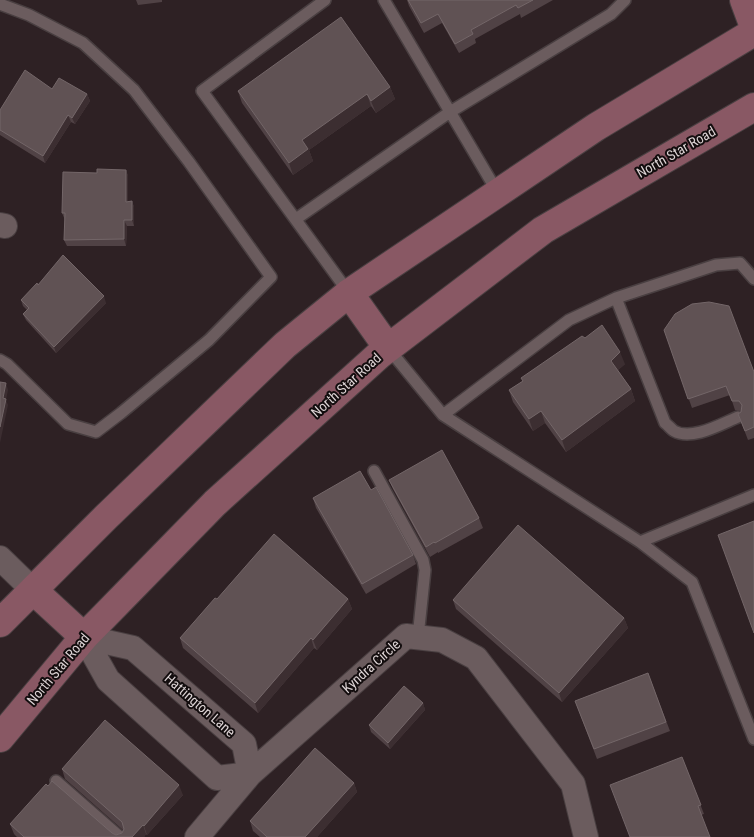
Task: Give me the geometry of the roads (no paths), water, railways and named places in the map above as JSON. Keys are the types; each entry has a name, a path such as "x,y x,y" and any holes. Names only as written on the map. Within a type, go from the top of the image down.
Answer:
{"main road":[{"path":"744,0 754,27"},
{"path":"0,623 106,516 285,346 350,293 596,127 754,32"},
{"name":"North Star Road","path":"0,738 84,637 215,504 378,354 543,230 754,107"},
{"path":"350,293 388,348"},
{"path":"33,590 84,637"}],"street":[{"path":"0,558 33,590"},
{"name":"Kyndra Circle","path":"197,837 250,774 406,636 442,640 476,658 573,784 586,837"},
{"path":"84,637 108,680 218,778 250,774"},
{"name":"Hattington Lane","path":"84,637 133,648 244,744 250,774"}],"lane":[{"path":"325,0 202,92 350,293"},
{"path":"384,0 498,193"},
{"path":"296,219 450,112 611,14 625,0"},
{"path":"0,4 29,15 83,43 134,90 189,162 271,277 209,340 96,432 68,424 7,364 0,360"},
{"path":"443,415 569,320 616,298 716,265 740,263 754,279"},
{"path":"616,298 665,423 674,431 686,434 698,433 738,417"},
{"path":"388,348 443,415 640,542 692,582 754,740"},
{"path":"374,471 423,560 425,570 418,637"},
{"path":"640,542 754,495"},
{"path":"56,781 120,837"}]}
